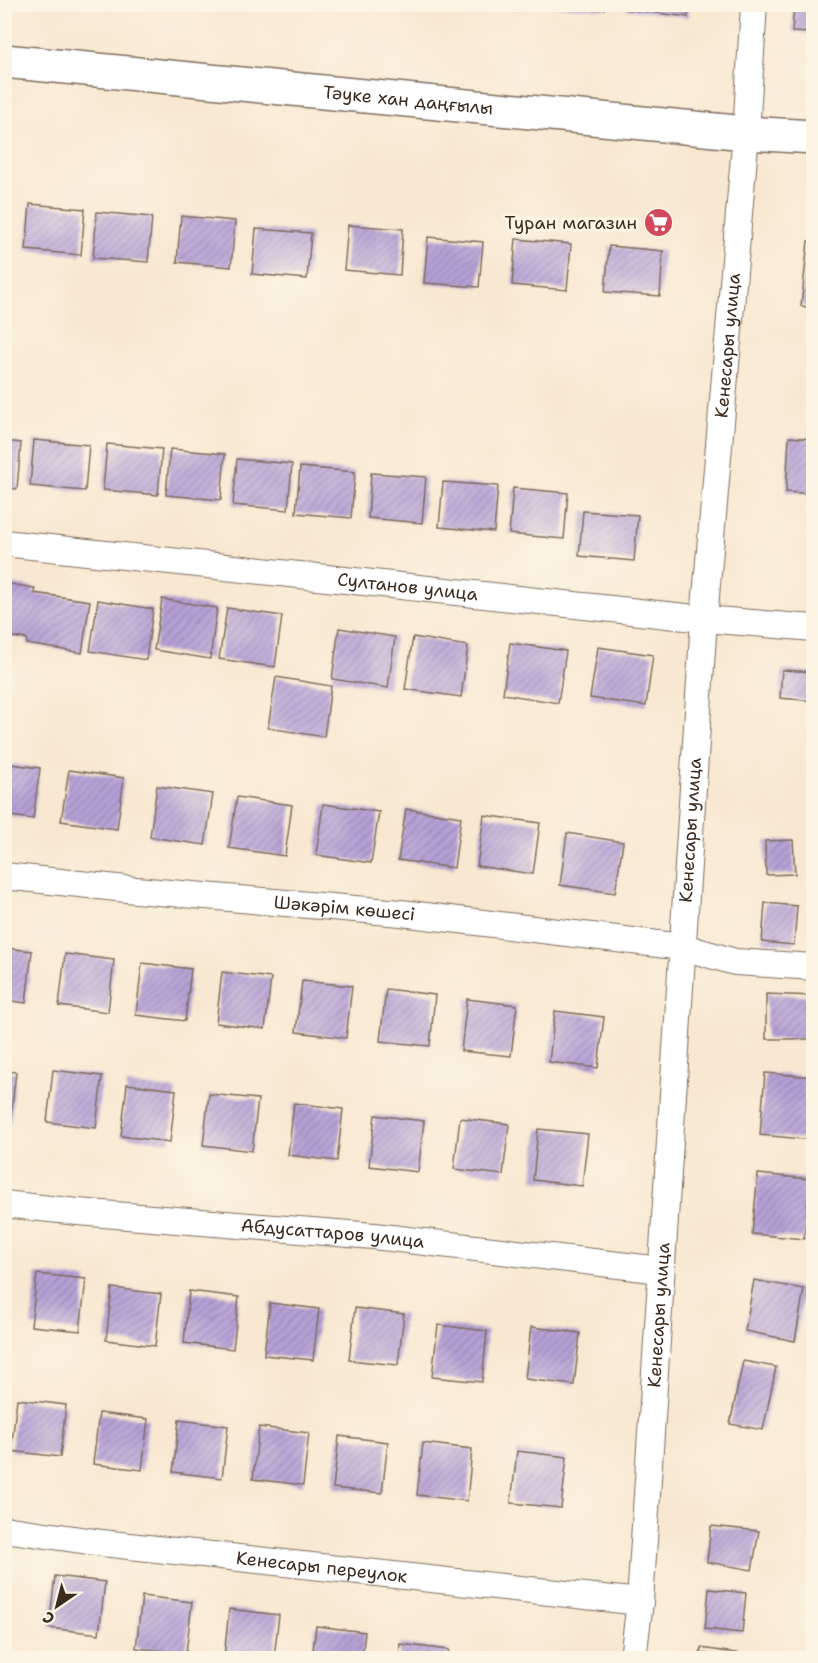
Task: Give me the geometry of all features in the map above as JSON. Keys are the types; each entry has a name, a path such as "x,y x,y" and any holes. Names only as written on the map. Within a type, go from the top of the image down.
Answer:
{"street":[{"name":"Кенесары улица","path":"633,1659 640,1602 704,619 746,133 754,4"},
{"name":"Тәуке хан даңғылы","path":"4,61 746,133 813,137"},
{"name":"Султанов улица","path":"4,543 704,619 813,628"},
{"name":"Шәкәрім көшесі","path":"4,876 401,913 682,947 735,962 813,968"},
{"name":"Абдусаттаров улица","path":"4,1204 374,1236 661,1270"},
{"name":"Кенесары переулок","path":"4,1529 114,1544 640,1602"}],"building":[{"path":"475,4 524,4 524,9 475,6"},
{"path":"554,4 604,4 604,9 554,6"},
{"path":"625,4 689,4 688,17 625,9"},
{"path":"794,4 814,4 814,33 792,32"},
{"path":"30,204 85,209 81,255 26,250"},
{"path":"97,212 152,217 148,262 93,258"},
{"path":"181,216 235,221 231,267 177,262"},
{"path":"348,225 403,229 400,275 344,270"},
{"path":"256,229 311,233 307,279 252,274"},
{"path":"428,237 483,242 479,287 424,283"},
{"path":"516,239 571,244 567,290 512,285"},
{"path":"808,241 814,242 814,308 801,306"},
{"path":"609,246 663,251 660,296 605,292"},
{"path":"789,437 814,439 814,494 786,492"},
{"path":"34,440 89,445 85,491 30,486"},
{"path":"4,441 21,443 17,489 4,488"},
{"path":"107,444 162,449 158,495 103,490"},
{"path":"170,449 225,454 221,500 166,495"},
{"path":"237,459 292,464 288,510 233,505"},
{"path":"300,467 355,472 351,518 296,513"},
{"path":"371,473 426,477 422,523 368,518"},
{"path":"443,482 498,486 494,532 439,527"},
{"path":"513,488 568,493 564,539 509,534"},
{"path":"583,511 638,515 634,561 579,556"},
{"path":"4,583 35,588 34,593 90,601 82,653 27,644 27,639 4,636"},
{"path":"162,599 217,608 210,659 154,650"},
{"path":"98,600 153,609 146,660 90,651"},
{"path":"227,608 282,616 275,667 219,659"},
{"path":"339,628 395,637 388,688 332,679"},
{"path":"413,637 468,646 461,697 405,689"},
{"path":"510,643 566,651 558,703 503,694"},
{"path":"598,647 653,655 646,706 590,698"},
{"path":"782,670 814,672 814,701 780,698"},
{"path":"276,677 331,686 324,737 268,728"},
{"path":"4,763 40,768 33,819 4,815"},
{"path":"69,770 124,778 117,829 61,821"},
{"path":"157,786 213,794 205,845 150,837"},
{"path":"237,797 292,805 285,856 229,848"},
{"path":"323,804 379,812 371,863 316,855"},
{"path":"406,809 461,817 454,868 398,860"},
{"path":"484,815 540,823 533,874 477,866"},
{"path":"567,833 623,842 615,893 560,885"},
{"path":"793,840 795,874 766,875 765,841"},
{"path":"765,903 797,906 794,945 762,942"},
{"path":"4,948 32,951 26,1003 4,1000"},
{"path":"65,954 114,960 108,1012 59,1006"},
{"path":"142,963 191,969 185,1021 136,1015"},
{"path":"222,972 271,978 265,1029 216,1023"},
{"path":"302,981 352,986 346,1038 296,1032"},
{"path":"386,989 435,995 430,1046 380,1041"},
{"path":"766,994 814,996 814,1039 766,1039"},
{"path":"467,999 517,1005 511,1056 461,1051"},
{"path":"555,1011 604,1017 598,1068 549,1062"},
{"path":"53,1070 102,1076 96,1128 47,1122"},
{"path":"4,1071 16,1072 10,1124 4,1123"},
{"path":"765,1073 814,1077 814,1140 760,1135"},
{"path":"127,1084 176,1090 170,1142 121,1136"},
{"path":"209,1094 258,1099 252,1151 203,1145"},
{"path":"294,1103 343,1109 337,1161 288,1155"},
{"path":"375,1115 424,1121 418,1172 369,1166"},
{"path":"460,1118 509,1124 503,1175 454,1169"},
{"path":"538,1129 588,1134 582,1186 533,1180"},
{"path":"758,1174 810,1179 804,1239 752,1234"},
{"path":"37,1274 86,1279 80,1331 31,1326"},
{"path":"754,1280 804,1289 795,1341 745,1331"},
{"path":"112,1288 161,1294 155,1346 106,1340"},
{"path":"189,1291 239,1297 233,1349 184,1343"},
{"path":"270,1303 319,1309 313,1360 264,1355"},
{"path":"355,1308 404,1314 398,1365 349,1360"},
{"path":"438,1325 487,1331 482,1382 432,1377"},
{"path":"531,1327 580,1333 574,1385 525,1379"},
{"path":"743,1361 776,1367 763,1430 730,1424"},
{"path":"17,1399 66,1405 60,1457 11,1451"},
{"path":"99,1413 148,1419 142,1470 93,1464"},
{"path":"179,1420 228,1426 222,1478 173,1472"},
{"path":"259,1427 309,1433 303,1485 253,1479"},
{"path":"339,1436 388,1442 382,1493 333,1488"},
{"path":"423,1443 472,1449 467,1501 417,1495"},
{"path":"517,1451 567,1457 561,1508 511,1503"},
{"path":"711,1526 759,1531 752,1570 707,1562"},
{"path":"55,1576 105,1582 99,1634 49,1628"},
{"path":"709,1589 746,1593 742,1633 705,1629"},
{"path":"142,1596 192,1602 186,1653 136,1648"},
{"path":"229,1609 279,1615 274,1658 224,1658"},
{"path":"316,1626 365,1632 362,1658 312,1658"},
{"path":"400,1644 449,1650 448,1658 399,1658"},
{"path":"701,1648 742,1654 742,1658 699,1658"}],"place":[{"name":"Туран магазин","path":"658,223"}]}
